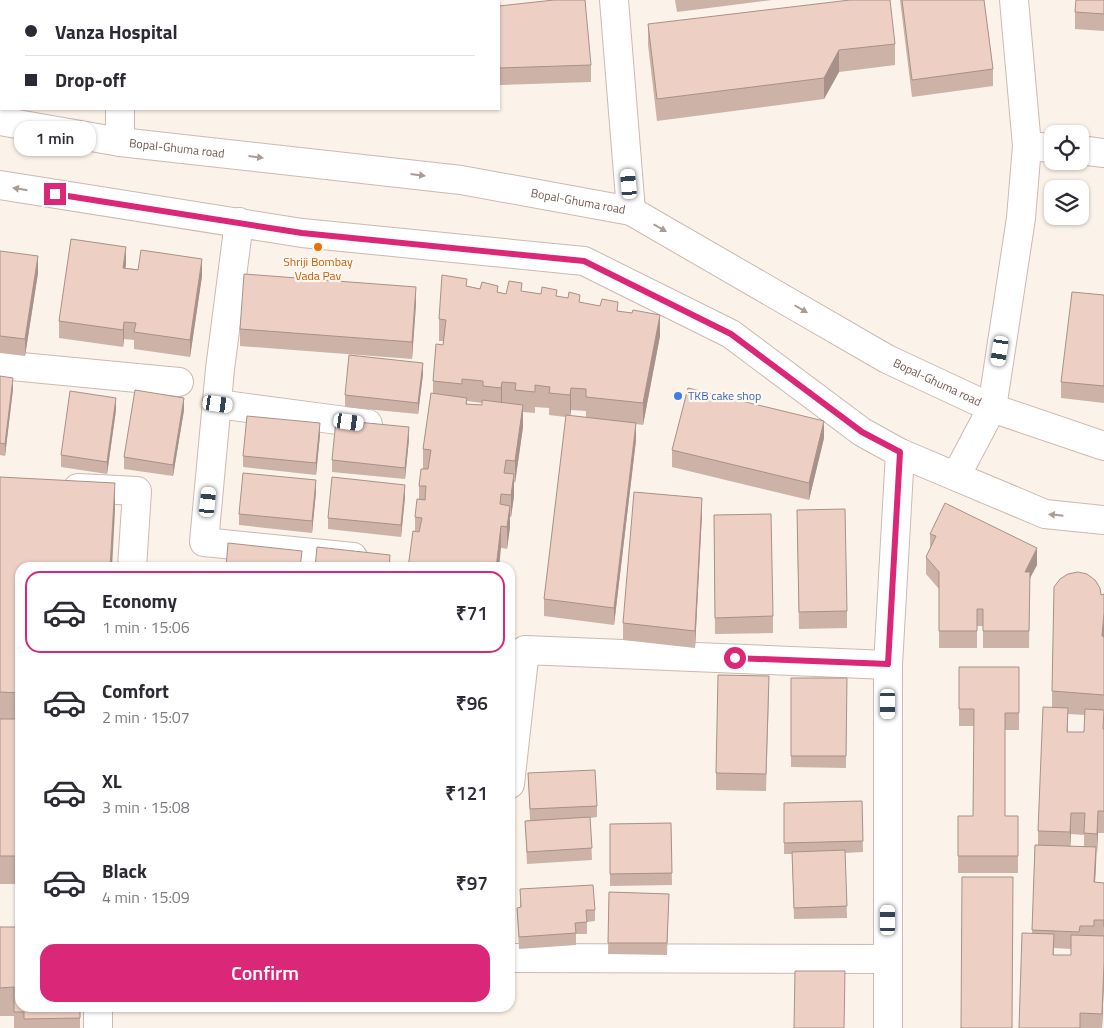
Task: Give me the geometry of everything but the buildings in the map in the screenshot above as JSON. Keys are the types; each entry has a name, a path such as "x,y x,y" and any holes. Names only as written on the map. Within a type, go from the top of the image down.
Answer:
{"street":[{"path":"614,0 631,211"},
{"path":"956,476 992,408 1021,218 1040,147 1014,0"},
{"path":"120,110 120,142"},
{"name":"Bopal-Ghuma road","path":"0,121 65,120 120,142 461,180 631,211 887,360 992,408 1104,446"},
{"path":"1089,151 1104,152"},
{"path":"0,185 302,233 584,261 731,334 862,432 900,452 1045,514 1104,520"},
{"path":"239,222 204,542 369,559"},
{"path":"0,365 179,382"},
{"path":"218,404 368,424"},
{"path":"888,1028 888,664 900,452"},
{"path":"49,486 137,491 132,562"},
{"path":"515,739 525,650 888,664"},
{"path":"515,958 888,959"},
{"path":"98,1012 98,1028"}],"place":[{"name":"Shriji Bombay Vada Pav","path":"318,247"},
{"name":"TKB cake shop","path":"678,396"}],"route":[{"path":"55,194 302,233 584,261 731,334 862,432 900,452 888,664 735,658"}]}
